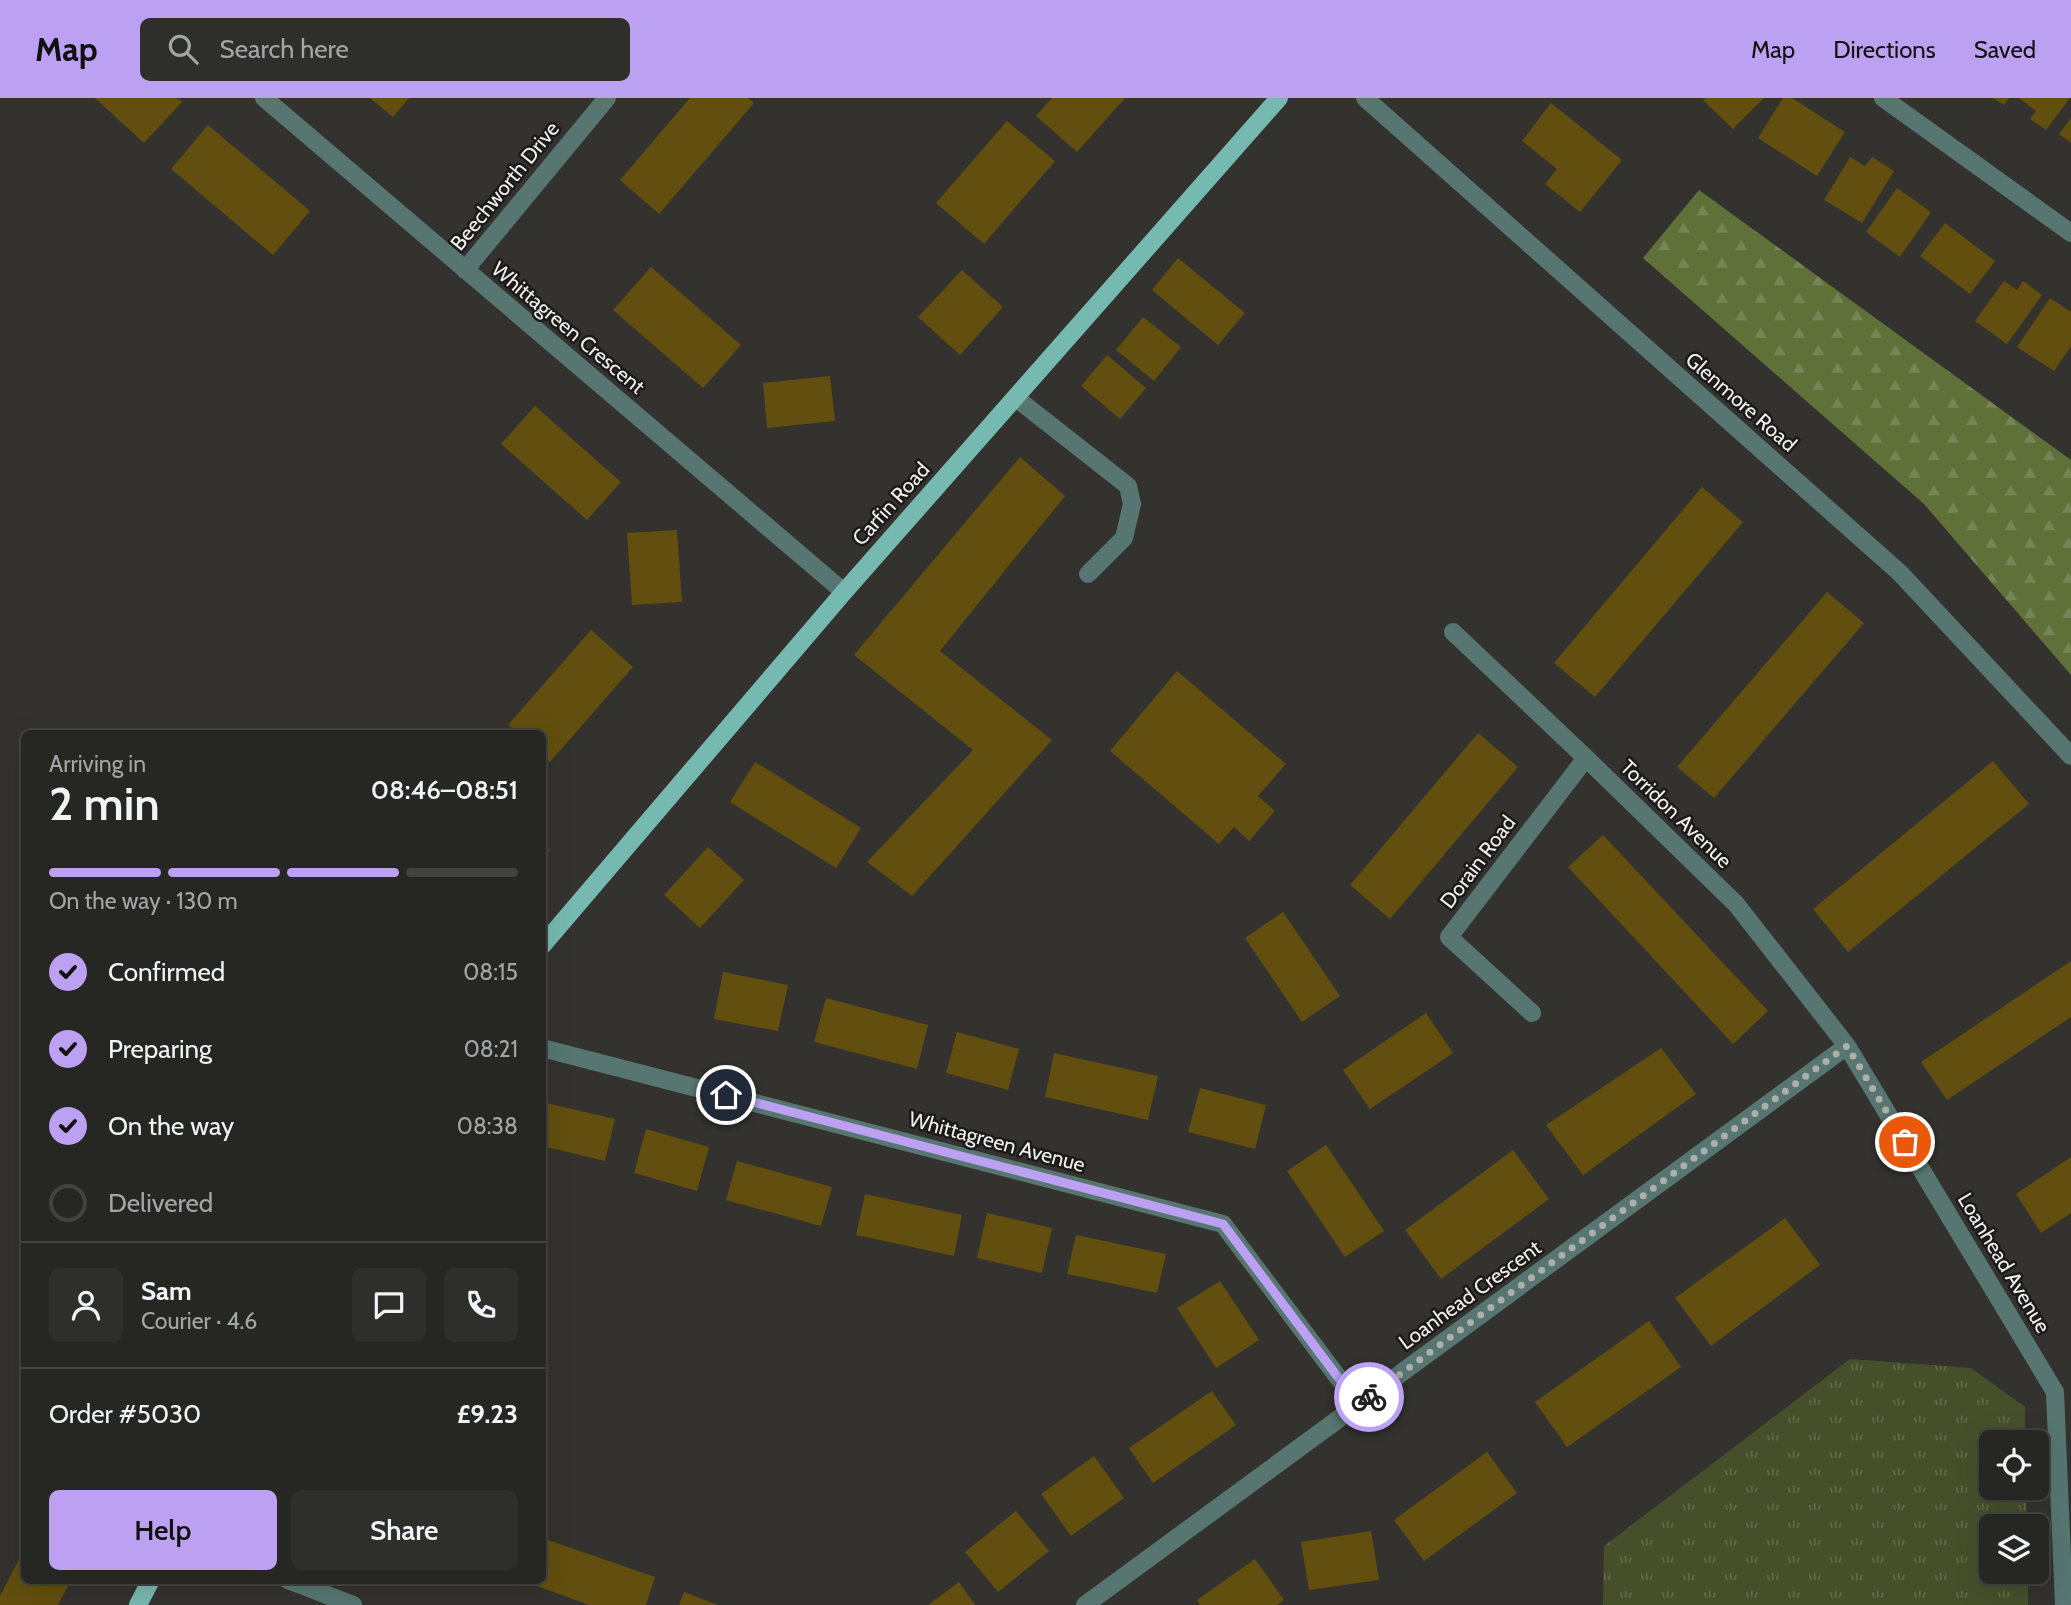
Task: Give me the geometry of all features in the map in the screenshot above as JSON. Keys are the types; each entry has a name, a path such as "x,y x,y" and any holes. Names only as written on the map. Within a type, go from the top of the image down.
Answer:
{"main road":[{"name":"Carfin Road","path":"546,941 844,592 1279,98"},
{"path":"138,1605 149,1584"}],"street":[{"name":"Whittagreen Crescent","path":"264,98 844,592"},
{"name":"Beechworth Drive","path":"465,270 607,98"},
{"name":"Glenmore Road","path":"1365,98 1900,573 2071,756"},
{"path":"1883,98 2071,233"},
{"path":"1016,398 1128,486 1132,504 1124,538 1088,575"},
{"name":"Torridon Avenue","path":"1453,632 1736,904 1847,1046"},
{"name":"Dorain Road","path":"1532,1013 1449,937 1586,758"},
{"name":"Loanhead Crescent","path":"1085,1605 1847,1046"},
{"name":"Loanhead Avenue","path":"1847,1046 2055,1392 2064,1605"},
{"name":"Whittagreen Avenue","path":"546,1049 1223,1224 1358,1404"},
{"path":"298,1584 353,1605"}],"green space":[{"path":"1699,190 2071,460 2071,675 1924,504 1643,258"},
{"path":"1850,1359 1971,1368 2025,1407 2025,1430 1979,1430 1979,1500 2026,1500 2027,1514 1979,1514 1979,1584 2028,1584 2028,1605 1603,1605 1604,1546"}],"building":[{"path":"95,98 177,98 182,102 144,143"},
{"path":"370,98 409,98 393,117"},
{"path":"690,98 748,98 754,103 659,214 620,180"},
{"path":"1052,98 1125,98 1077,152 1036,116"},
{"path":"1764,98 1733,129 1703,100"},
{"path":"1783,98 1792,98 1845,132 1817,176 1758,138"},
{"path":"1993,98 2009,98 2004,105"},
{"path":"2019,98 2070,98 2046,130 2030,119 2036,111"},
{"path":"1551,103 1622,160 1580,212 1545,184 1557,169 1522,141"},
{"path":"2071,118 2071,143 2059,134"},
{"path":"1007,121 1055,161 984,244 936,203"},
{"path":"208,125 310,211 273,255 171,169"},
{"path":"1850,157 1865,166 1872,157 1894,171 1862,223 1824,200"},
{"path":"1897,188 1931,212 1900,257 1866,232"},
{"path":"1945,223 1995,261 1970,294 1920,256"},
{"path":"1178,258 1245,313 1218,345 1152,290"},
{"path":"651,267 741,345 703,388 613,310"},
{"path":"962,270 1003,307 960,355 918,317"},
{"path":"2004,281 2017,290 2023,281 2042,295 2007,344 1975,321"},
{"path":"2050,298 2071,312 2071,346 2054,371 2017,347"},
{"path":"1143,317 1181,347 1154,381 1116,350"},
{"path":"1107,355 1146,388 1120,419 1081,386"},
{"path":"830,376 835,421 767,428 763,383"},
{"path":"535,406 621,482 587,520 501,444"},
{"path":"1020,457 1065,496 940,651 1052,740 912,896 867,862 973,750 854,655"},
{"path":"1702,487 1743,522 1595,697 1554,663"},
{"path":"677,530 682,602 632,605 627,533"},
{"path":"1827,592 1864,623 1714,798 1677,767"},
{"path":"591,630 633,667 550,762 546,758 546,730 514,730 508,725"},
{"path":"1177,671 1286,764 1258,796 1275,811 1249,841 1234,827 1219,844 1110,751"},
{"path":"1478,733 1518,767 1390,919 1350,885"},
{"path":"1993,761 2029,804 1848,952 1813,909"},
{"path":"755,762 861,828 836,868 730,802"},
{"path":"1603,835 1768,1011 1733,1044 1568,867"},
{"path":"708,847 744,880 700,928 664,895"},
{"path":"1283,912 1340,996 1302,1022 1245,938"},
{"path":"2071,961 2071,1017 1947,1100 1921,1062"},
{"path":"723,972 788,985 778,1031 714,1019"},
{"path":"826,998 928,1025 917,1069 814,1042"},
{"path":"1426,1013 1453,1053 1370,1109 1343,1070"},
{"path":"957,1032 1019,1049 1008,1090 946,1073"},
{"path":"1661,1048 1696,1094 1583,1175 1546,1125"},
{"path":"1054,1053 1158,1076 1148,1120 1045,1097"},
{"path":"1200,1088 1266,1105 1255,1149 1188,1132"},
{"path":"546,1103 615,1119 605,1161 546,1147"},
{"path":"646,1129 709,1147 697,1191 634,1173"},
{"path":"1326,1145 1384,1231 1345,1257 1287,1171"},
{"path":"1513,1150 1549,1199 1441,1279 1405,1230"},
{"path":"2071,1157 2071,1213 2041,1233 2016,1194"},
{"path":"737,1161 832,1187 821,1226 726,1200"},
{"path":"865,1194 962,1215 954,1256 856,1235"},
{"path":"987,1213 1052,1228 1042,1273 977,1258"},
{"path":"1785,1218 1820,1265 1711,1346 1675,1298"},
{"path":"1076,1235 1166,1254 1157,1293 1067,1274"},
{"path":"1220,1281 1259,1340 1216,1368 1177,1308"},
{"path":"1649,1321 1681,1367 1567,1447 1535,1402"},
{"path":"1212,1391 1236,1425 1153,1483 1129,1448"},
{"path":"1487,1452 1517,1493 1424,1561 1394,1520"},
{"path":"1094,1456 1124,1498 1071,1536 1041,1494"},
{"path":"1016,1511 1049,1551 998,1592 965,1552"},
{"path":"1371,1531 1379,1580 1309,1590 1301,1542"},
{"path":"546,1539 655,1577 646,1605 589,1605 532,1584 546,1584"},
{"path":"21,1556 21,1584 69,1584 58,1605 0,1605 0,1596"},
{"path":"1255,1559 1284,1600 1277,1605 1200,1605 1197,1600"},
{"path":"959,1582 975,1605 928,1605"},
{"path":"684,1592 718,1605 679,1605"}],"way so far":[{"path":"1369,1397 1847,1046 1905,1142"}],"route":[{"path":"726,1095 1223,1224 1358,1404 1369,1397"}]}
